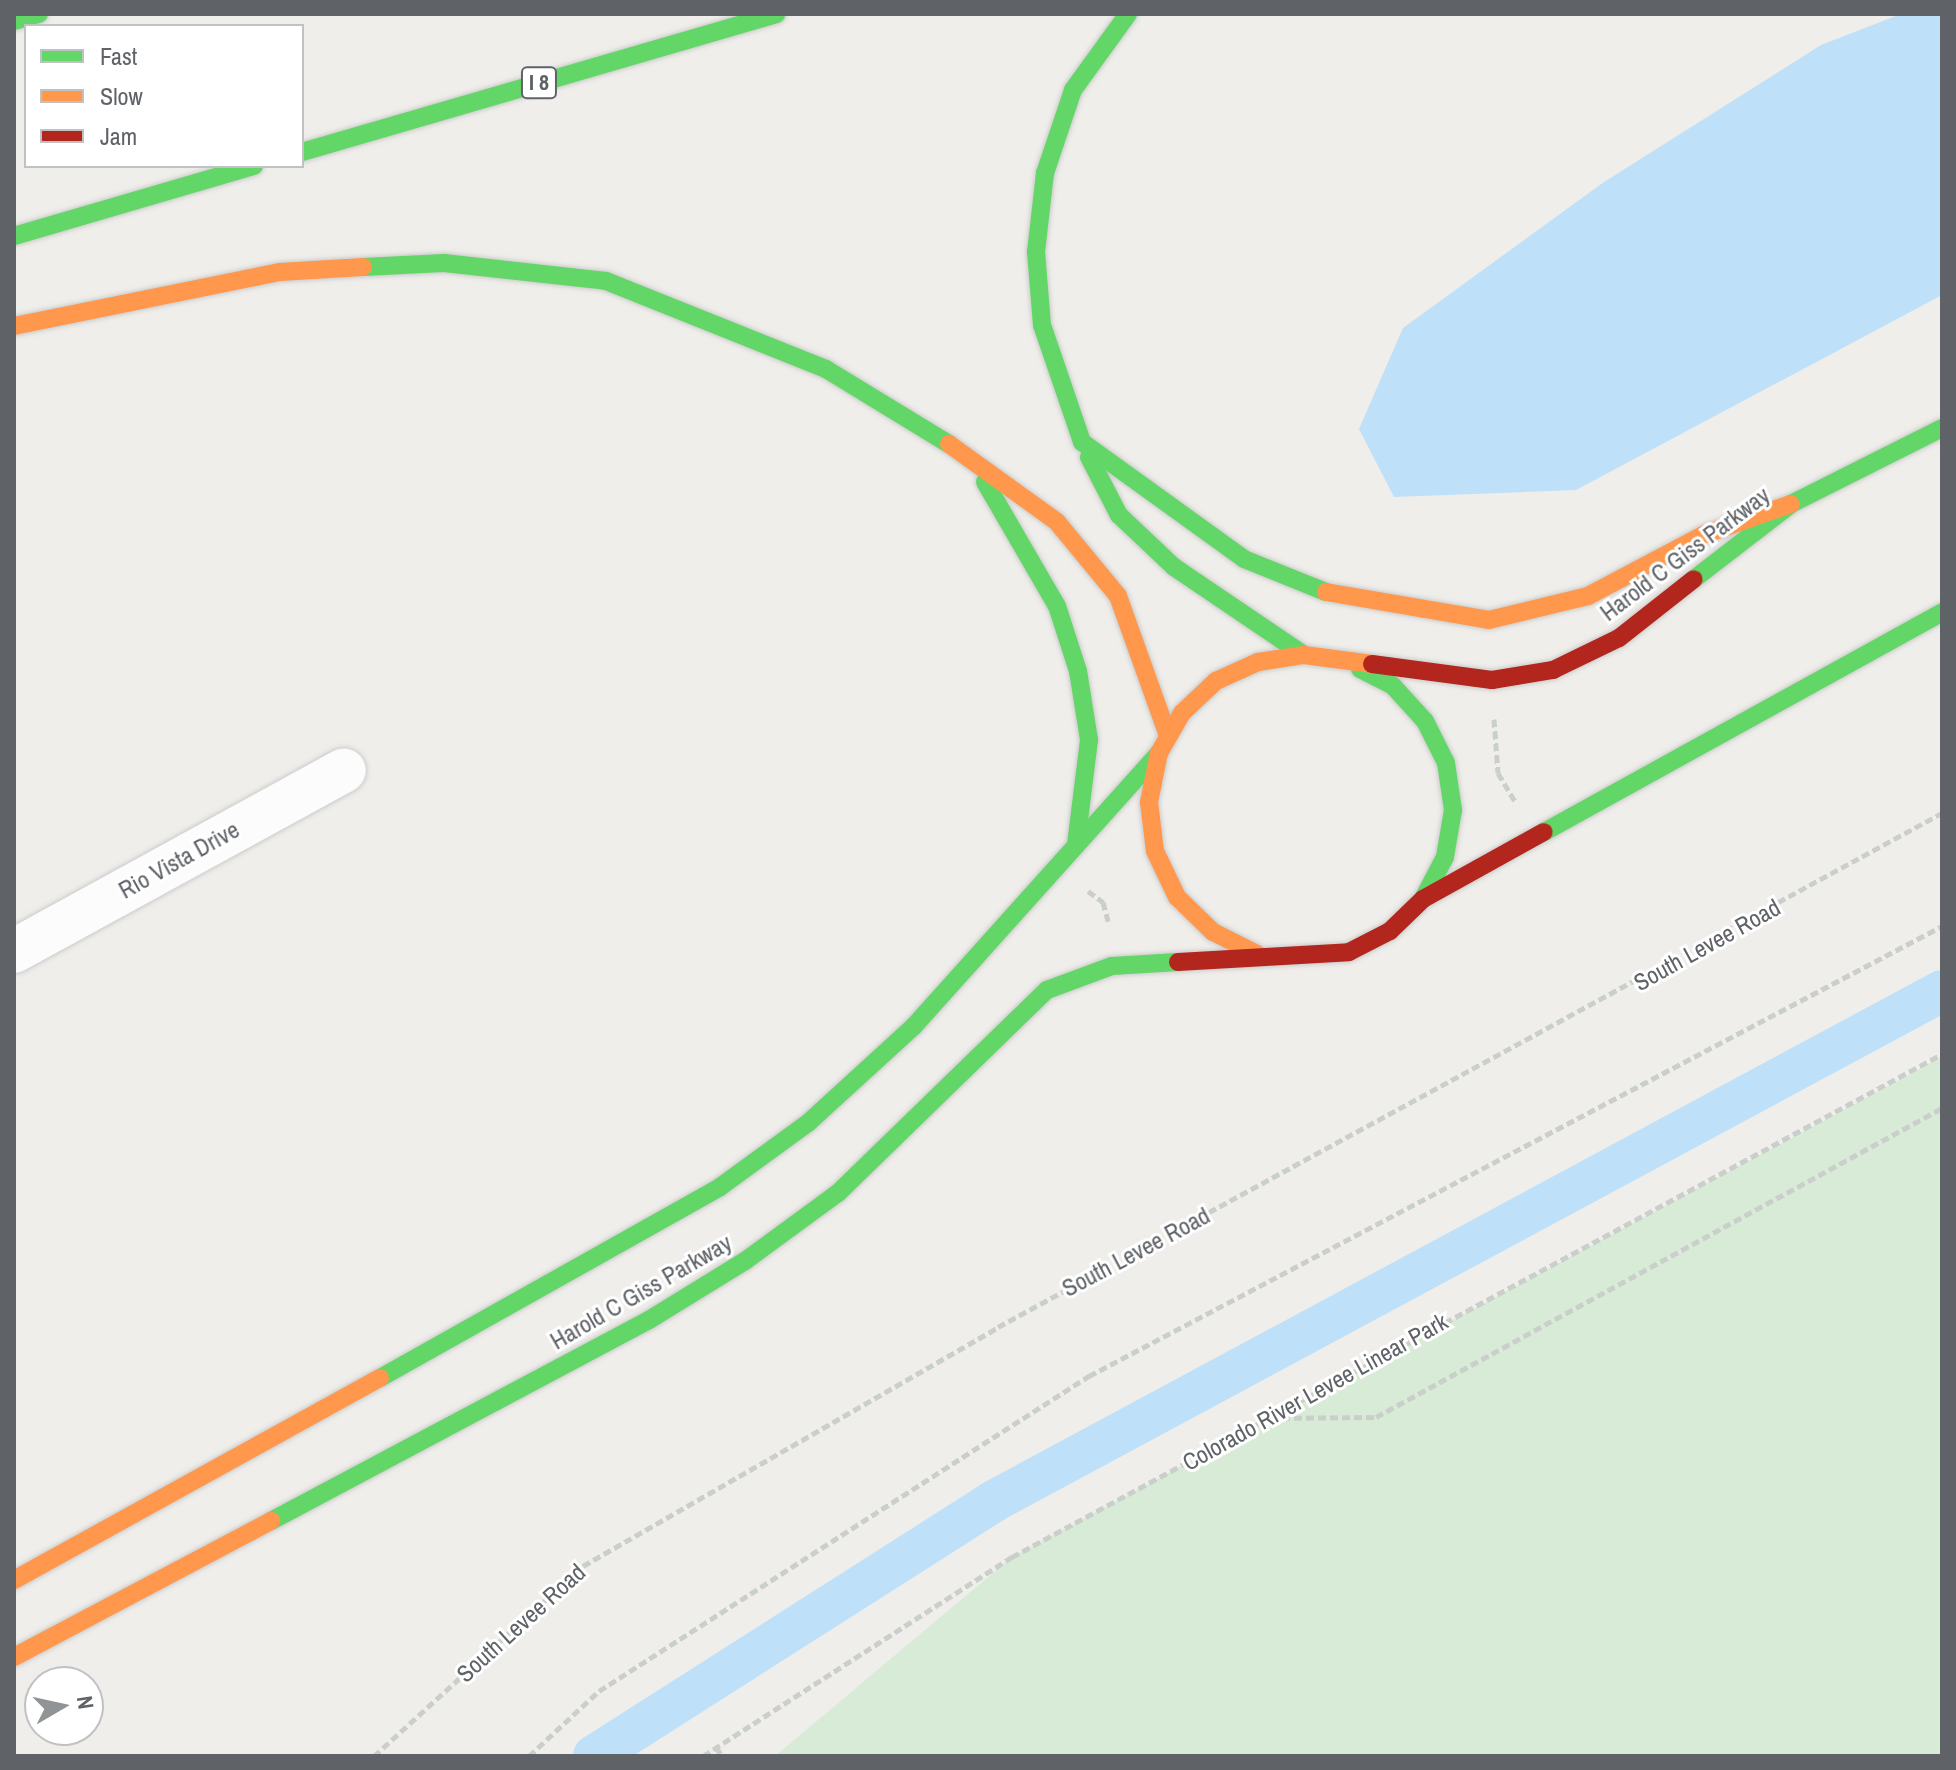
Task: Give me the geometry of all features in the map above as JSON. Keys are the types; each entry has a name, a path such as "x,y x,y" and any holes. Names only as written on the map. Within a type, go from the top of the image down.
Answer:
{"main road":[{"path":"14,21 39,14"},
{"name":"I 8","path":"304,151 776,14"},
{"path":"1128,14 1073,90 1045,173 1036,252 1042,325 1082,442 1119,515 1174,567 1304,655"},
{"path":"14,236 247,168"},
{"path":"14,326 280,272 444,263 606,281 826,369 898,407 1057,522 1105,576 1167,733"},
{"name":"Harold C Giss Parkway","path":"1257,954 1213,932 1177,897 1155,851 1149,802 1159,753 1167,733 1216,681 1258,662 1304,655 1351,664 1492,680 1553,670 1619,638 1791,504 1942,428"},
{"path":"1082,442 1244,559 1329,593 1489,620 1588,596 1703,535 1791,504"},
{"path":"973,463 1057,606 1078,671 1089,740 1076,845"},
{"name":"Harold C Giss Parkway","path":"14,1657 649,1320 745,1261 838,1193 1047,990 1112,966 1257,954 1303,960 1349,952 1390,931 1423,899 1942,612"},
{"name":"Harold C Giss Parkway","path":"1351,664 1393,686 1425,721 1446,763 1450,826 1445,857 1423,899"},
{"name":"Harold C Giss Parkway","path":"14,1580 720,1187 809,1122 914,1026 1159,753"}],"street":[{"name":"Rio Vista Drive","path":"14,951 344,770"}],"path":[{"path":"1494,714 1498,773 1522,813"},
{"name":"South Levee Road","path":"374,1756 583,1566 998,1327 1942,813"},
{"path":"1086,890 1103,902 1111,933"},
{"path":"529,1756 599,1691 1089,1376 1942,926"},
{"name":"Colorado River Levee Linear Park","path":"703,1756 1012,1557 1942,1054"},
{"path":"1266,1418 1376,1417 1942,1108"},
{"path":"716,1747 722,1756"}],"green space":[{"path":"1942,1057 1942,1756 775,1756 1012,1557"}],"water":[{"path":"1901,14 1942,14 1942,295 1576,490 1394,497 1359,429 1403,328 1604,182 1821,45"}],"waterway":[{"path":"594,1756 994,1501 1942,991"}],"traffic: fast":[{"path":"14,21 39,14"},
{"path":"304,151 776,14"},
{"path":"1128,14 1073,90 1045,173 1036,252 1042,325 1082,442 1244,559 1326,592"},
{"path":"14,236 247,168"},
{"path":"363,267 444,263 606,281 826,369 949,444"},
{"path":"1694,579 1791,504 1942,428"},
{"path":"1089,457 1119,515 1174,567 1304,655"},
{"path":"985,482 1057,606 1078,671 1089,740 1076,845"},
{"path":"1544,832 1942,612"},
{"path":"1360,669 1393,686 1425,721 1446,763 1453,810 1445,857 1423,899"},
{"path":"380,1378 720,1187 809,1122 914,1026 1159,753"},
{"path":"271,1521 649,1320 745,1261 838,1193 1047,990 1112,966 1178,962"}],"traffic: slow":[{"path":"14,326 280,272 363,267"},
{"path":"949,444 1057,522 1118,596 1167,733"},
{"path":"1326,592 1489,620 1588,596 1703,535 1791,504"},
{"path":"1257,954 1213,932 1177,897 1155,851 1149,802 1159,753 1182,713 1216,681 1258,662 1304,655 1372,664"},
{"path":"14,1580 380,1378"},
{"path":"14,1657 271,1521"}],"traffic: jam":[{"path":"1372,664 1492,680 1553,670 1619,638 1694,579"},
{"path":"1178,962 1349,952 1390,931 1423,899 1544,832"}]}
